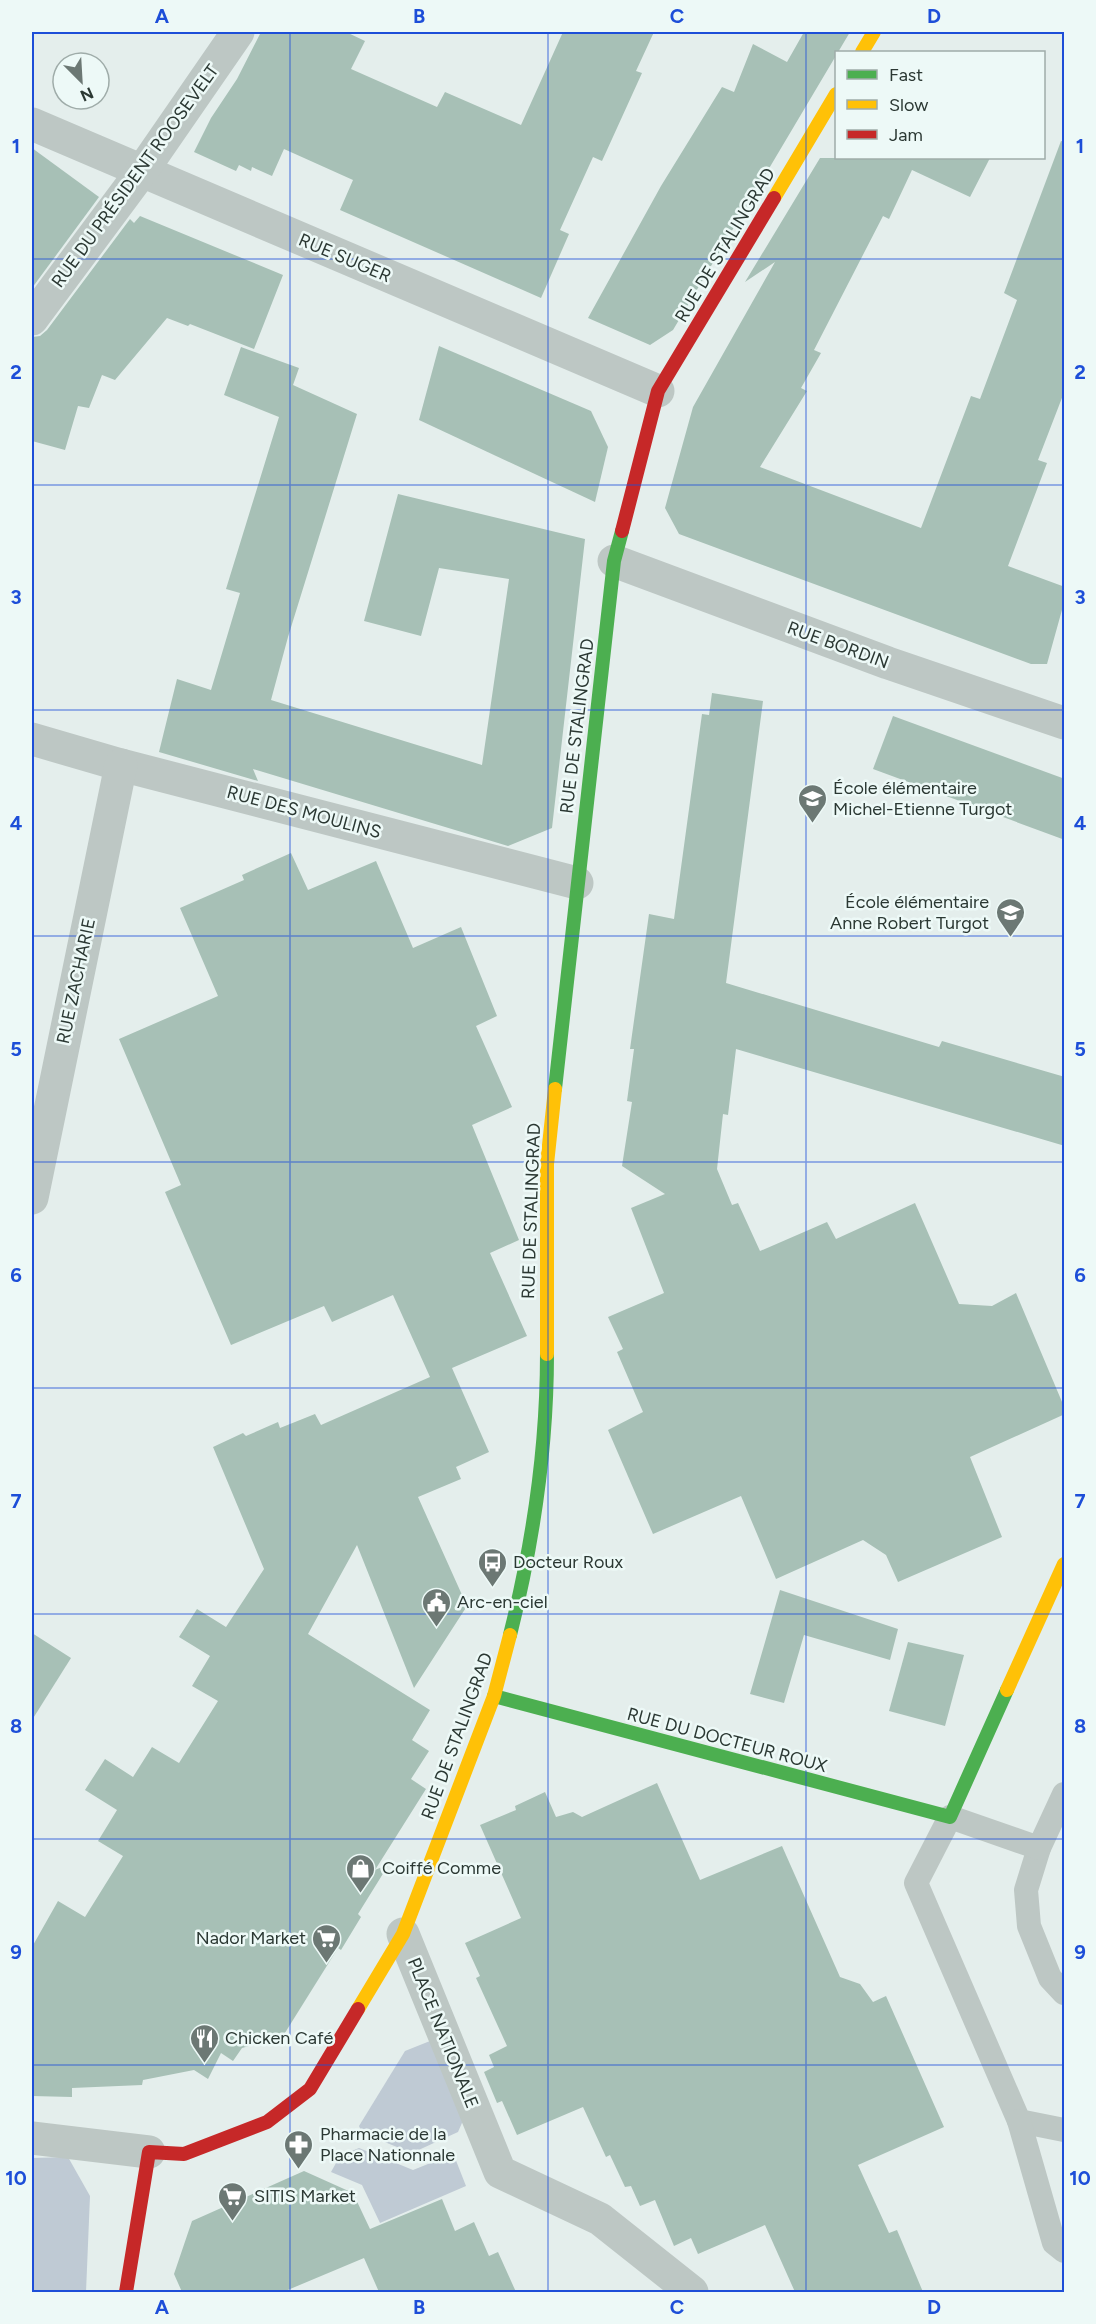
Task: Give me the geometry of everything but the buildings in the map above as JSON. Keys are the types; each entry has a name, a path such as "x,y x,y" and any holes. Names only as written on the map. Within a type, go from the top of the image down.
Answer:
{"main road":[{"path":"863,51 874,32"},
{"name":"RUE DE STALINGRAD","path":"148,2152 184,2154 267,2122 310,2089 402,1934 494,1696 524,1579 541,1476 547,1372 547,1164 614,561 658,391 835,97"},
{"path":"950,1817 1065,1564"},
{"name":"RUE DU DOCTEUR ROUX","path":"494,1696 950,1817"},
{"path":"126,2292 148,2152"}],"street":[{"name":"RUE DU PRÉSIDENT ROOSEVELT","path":"32,320 142,171 238,32"},
{"name":"RUE SUGER","path":"32,124 658,391"},
{"name":"RUE BORDIN","path":"614,561 888,663 1065,723"},
{"name":"RUE DES MOULINS","path":"32,739 121,765 577,883"},
{"name":"RUE ZACHARIE","path":"32,1198 121,765"},
{"name":"PLACE NATIONALE","path":"402,1934 500,2172 600,2219 692,2292"},
{"path":"32,2138 148,2152"}],"lane":[{"path":"1065,1794 1039,1848 1026,1890 1029,1926 1050,1978 1065,1993"},
{"path":"1039,1848 950,1817 916,1883 1019,2121 1054,2243 1065,2250"},
{"path":"1019,2121 1065,2130"}],"shaded area":[{"path":"435,2039 465,2116 458,2132 412,2153 362,2133 359,2126 405,2051"},
{"path":"359,2148 413,2170 448,2156 455,2158 466,2186 380,2223 362,2185 331,2172 340,2156"},
{"path":"68,2157 90,2196 86,2292 32,2292 32,2158"}],"traffic: fast":[{"path":"555,1089 614,561 622,531"},
{"path":"510,1635 537,1496 544,1425 547,1354"},
{"path":"494,1696 950,1817 1007,1690"}],"traffic: slow":[{"path":"863,51 874,32"},
{"path":"774,198 835,96"},
{"path":"547,1354 547,1164 555,1089"},
{"path":"1007,1690 1064,1564"},
{"path":"358,2009 403,1934 494,1696 510,1635"}],"traffic: jam":[{"path":"622,531 658,391 774,198"},
{"path":"126,2292 149,2152 184,2154 267,2122 310,2089 358,2009"}],"place":[{"name":"École élémentaire Michel-Etienne Turgot","path":"812,824"},
{"name":"École élémentaire Anne Robert Turgot","path":"1010,938"},
{"name":"Docteur Roux","path":"492,1588"},
{"name":"Arc-en-ciel","path":"436,1628"},
{"name":"Coiffé Comme","path":"361,1894"},
{"name":"Nador Market","path":"327,1964"},
{"name":"Chicken Café","path":"204,2064"},
{"name":"Pharmacie de la Place Nationnale","path":"299,2170"},
{"name":"SITIS Market","path":"233,2222"}]}
